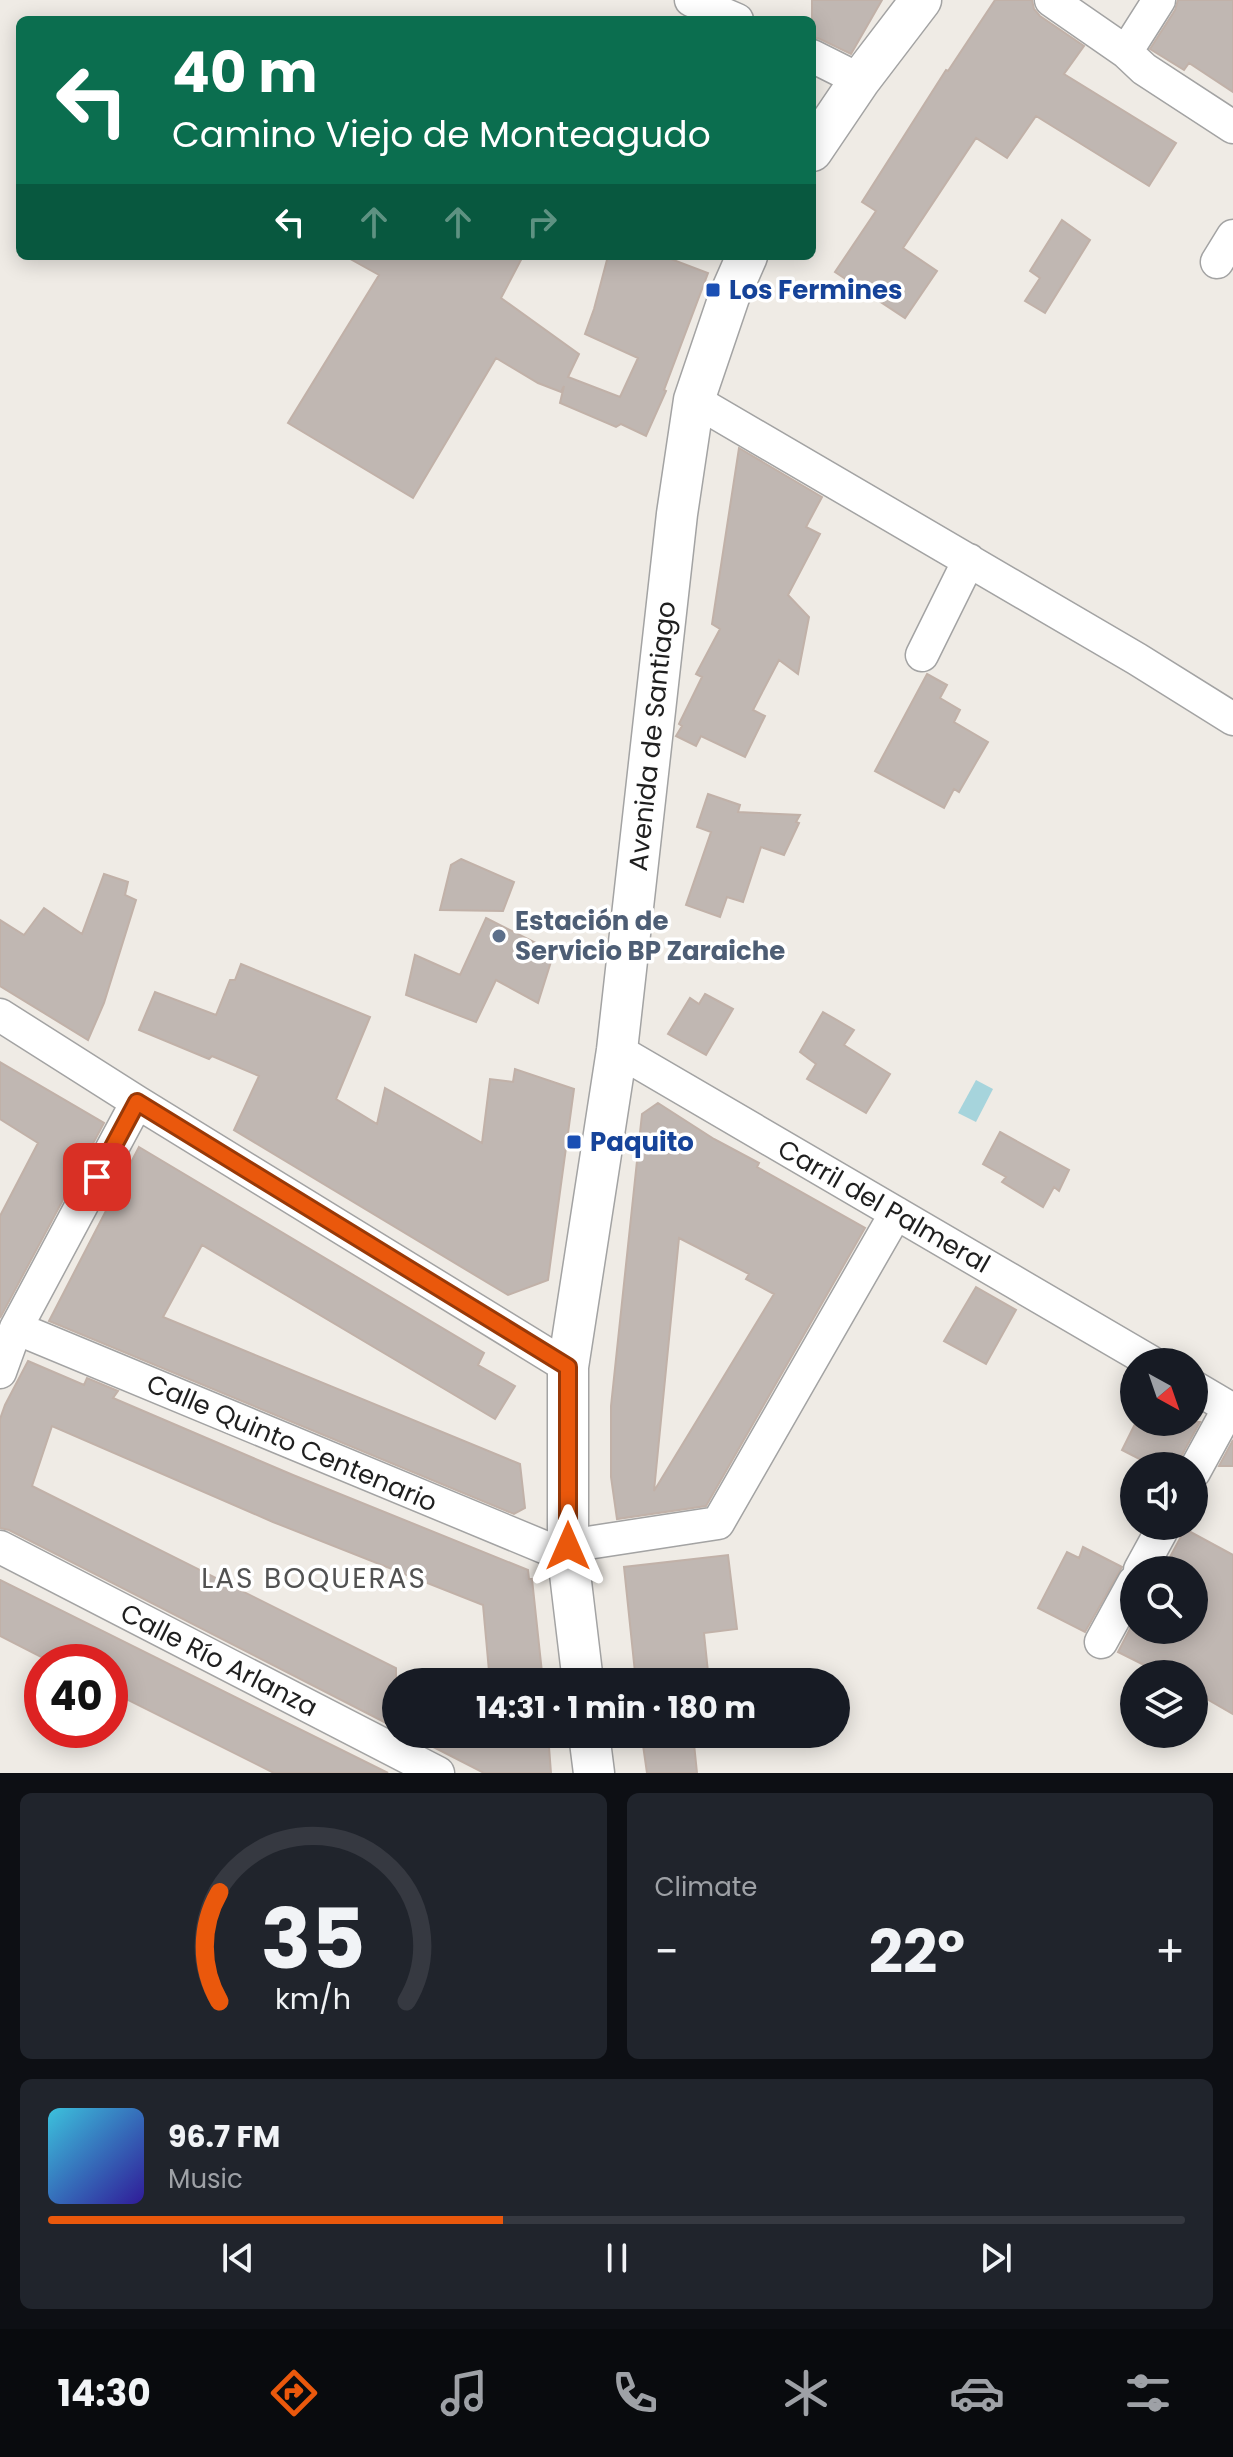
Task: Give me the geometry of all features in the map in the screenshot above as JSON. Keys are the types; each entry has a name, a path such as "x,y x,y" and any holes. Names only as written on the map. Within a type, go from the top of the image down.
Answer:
{"street":[{"path":"691,0 729,16"},
{"path":"816,145 860,80 921,0"},
{"path":"1051,0 1126,52 1144,69 1233,127"},
{"path":"1126,52 1159,0"},
{"path":"816,58 860,80"},
{"name":"Avenida de Santiago","path":"581,1668 568,1552 568,1367 617,1050 677,514 694,400 729,297 745,260"},
{"path":"694,400 1137,659 1233,719"},
{"path":"922,655 969,560"},
{"path":"0,1015 568,1367"},
{"name":"Carril del Palmeral","path":"617,1050 1127,1348"},
{"path":"0,1372 16,1328 137,1102"},
{"path":"568,1552 718,1523 896,1213"},
{"name":"Calle Quinto Centenario","path":"16,1328 568,1552"},
{"path":"1206,1452 1231,1409 1208,1395"},
{"name":"Calle Río Arlanza","path":"0,1547 438,1773"},
{"path":"1101,1642 1120,1607"},
{"path":"591,1748 594,1773"}],"water":[{"path":"976,1080 993,1089 976,1122 958,1113"}],"building":[{"path":"812,0 882,0 851,54 816,38 816,16 812,16"},
{"path":"995,0 1032,0 1040,16 1084,46 1064,74 1176,143 1149,186 1036,116 1007,158 976,138 903,248 937,271 905,318 835,272 876,211 862,202 946,70"},
{"path":"1178,0 1233,0 1233,92 1189,63 1184,70 1150,49"},
{"path":"1062,220 1090,240 1045,313 1025,301 1040,278 1030,271"},
{"path":"352,260 521,260 501,298 579,354 568,377 620,397 638,358 585,334 607,260 674,260 708,273 666,391 646,436 560,403 564,386 561,392 538,383 496,358 413,498 288,423 379,275"},
{"path":"739,448 822,497 806,527 820,534 788,595 809,617 798,674 779,660 753,710 765,716 745,757 701,736 696,746 676,736 702,677 696,674 720,629 712,624"},
{"path":"927,674 947,685 940,698 960,710 954,722 988,742 959,792 954,789 944,808 875,771"},
{"path":"708,794 740,805 738,812 800,815 784,855 761,847 743,902 727,897 720,917 686,905 711,832 697,827"},
{"path":"461,859 514,882 503,911 440,910 451,865"},
{"path":"104,874 128,882 125,895 136,900 104,1003 88,1040 0,986 0,920 24,935 44,908 82,934"},
{"path":"486,918 554,952 538,1003 496,980 476,1022 406,995 415,955 460,975"},
{"path":"241,964 370,1017 336,1099 377,1124 385,1088 482,1143 490,1079 513,1082 515,1069 574,1089 548,1280 508,1295 234,1130 259,1076 139,1030 155,992 216,1015 230,980 235,980"},
{"path":"705,994 733,1009 706,1055 668,1034 690,998 699,1004"},
{"path":"823,1012 854,1030 844,1045 890,1074 866,1113 807,1079 816,1064 800,1052"},
{"path":"0,1062 104,1123 0,1318 0,1216 38,1143 0,1119"},
{"path":"658,1103 759,1163 757,1167 865,1228 706,1506 617,1519 611,1477 611,1406 642,1114","holes":["679,1238 749,1274 746,1279 774,1294 654,1491"]},
{"path":"1000,1132 1069,1170 1059,1191 1054,1187 1043,1207 1002,1182 1006,1177 983,1164"},
{"path":"139,1147 484,1353 478,1365 515,1386 495,1419 202,1245 163,1317 520,1464 525,1508 514,1514 49,1321"},
{"path":"976,1287 1016,1310 986,1364 944,1341"},
{"path":"28,1361 84,1385 87,1378 118,1391 113,1398 528,1570 529,1579 532,1579 542,1668 489,1668 483,1605 273,1522 52,1426 32,1486 396,1668 382,1668 382,1721 0,1528 0,1419"},
{"path":"1129,1436 1192,1436 1184,1452 1122,1450"},
{"path":"1233,1440 1233,1466 1219,1466"},
{"path":"1179,1540 1205,1540 1233,1555 1233,1714 1208,1700 1208,1660 1134,1660 1118,1652 1122,1644 1208,1644 1208,1556 1171,1556"},
{"path":"1083,1547 1120,1566 1085,1632 1038,1608 1067,1552 1079,1558"},
{"path":"728,1555 737,1629 704,1633 708,1668 635,1668 624,1567"},
{"path":"0,1580 388,1773 274,1773 128,1700 128,1644 24,1644 24,1648 0,1636"},
{"path":"435,1748 549,1748 551,1773 484,1773"},
{"path":"643,1748 694,1748 697,1773 647,1773"}],"place":[{"name":"Los Fermines","path":"713,290"},
{"name":"Estación de Servicio BP Zaraiche","path":"499,936"},
{"name":"Paquito","path":"574,1142"}],"district":[{"name":"LAS BOQUERAS","path":"314,1578"}],"route":[{"path":"97,1177 137,1102 568,1367 568,1546"}]}
